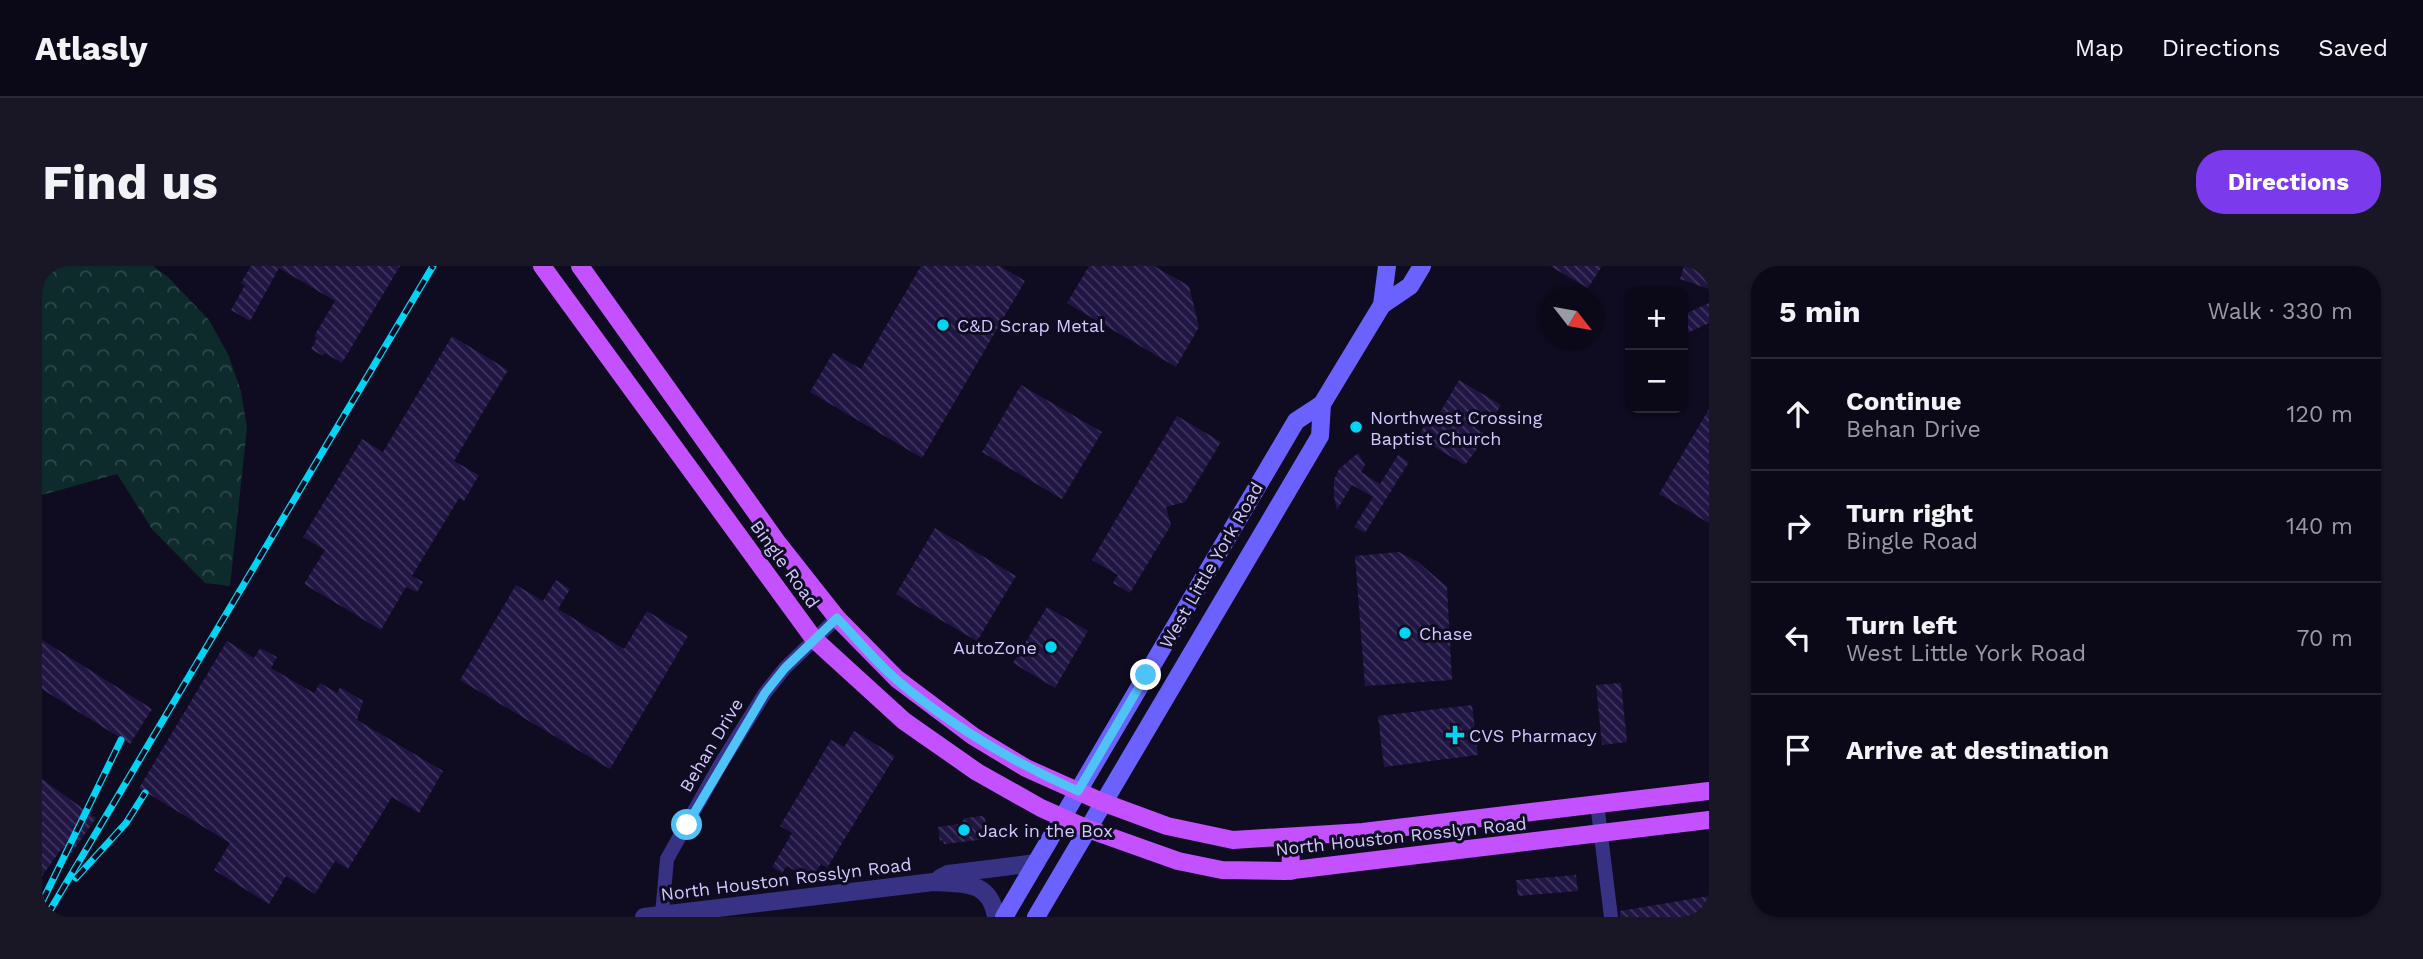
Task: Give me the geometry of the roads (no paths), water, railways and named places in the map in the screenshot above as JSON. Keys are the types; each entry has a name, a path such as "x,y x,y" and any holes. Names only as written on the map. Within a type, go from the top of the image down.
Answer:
{"main road":[{"name":"Bingle Road","path":"542,266 814,639 904,721 977,772 1062,818"},
{"name":"Bingle Road","path":"580,266 777,541 837,618 897,680 973,736 1026,768 1102,802"},
{"name":"West Little York Road","path":"1004,917 1296,421 1322,404 1382,305 1387,266"},
{"name":"West Little York Road","path":"1382,305 1410,286 1422,266"},
{"path":"577,317 603,297"},
{"name":"West Little York Road","path":"1035,917 1320,436 1322,404"},
{"path":"1253,492 1279,506"},
{"name":"North Houston Rosslyn Road","path":"1102,802 1201,835 1233,840 1366,832 1709,791"},
{"name":"North Houston Rosslyn Road","path":"1062,818 1178,861 1222,870 1291,871 1709,820"},
{"path":"1290,837 1291,871"}],"street":[{"name":"Behan Drive","path":"662,915 667,859 765,693 837,618"},
{"path":"1597,803 1611,917"},
{"name":"North Houston Rosslyn Road","path":"933,882 948,874 1036,863"},
{"name":"North Houston Rosslyn Road","path":"644,917 933,882 978,887 993,901 996,917"}],"railway":[{"path":"46,917 433,266"},
{"path":"42,902 121,740"},
{"path":"76,878 126,823 145,793"}],"place":[{"name":"C&D Scrap Metal","path":"943,325"},
{"name":"Northwest Crossing Baptist Church","path":"1356,427"},
{"name":"Chase","path":"1405,633"},
{"name":"AutoZone","path":"1051,647"},
{"name":"CVS Pharmacy","path":"1455,735"},
{"name":"Jack in the Box","path":"964,830"}]}
